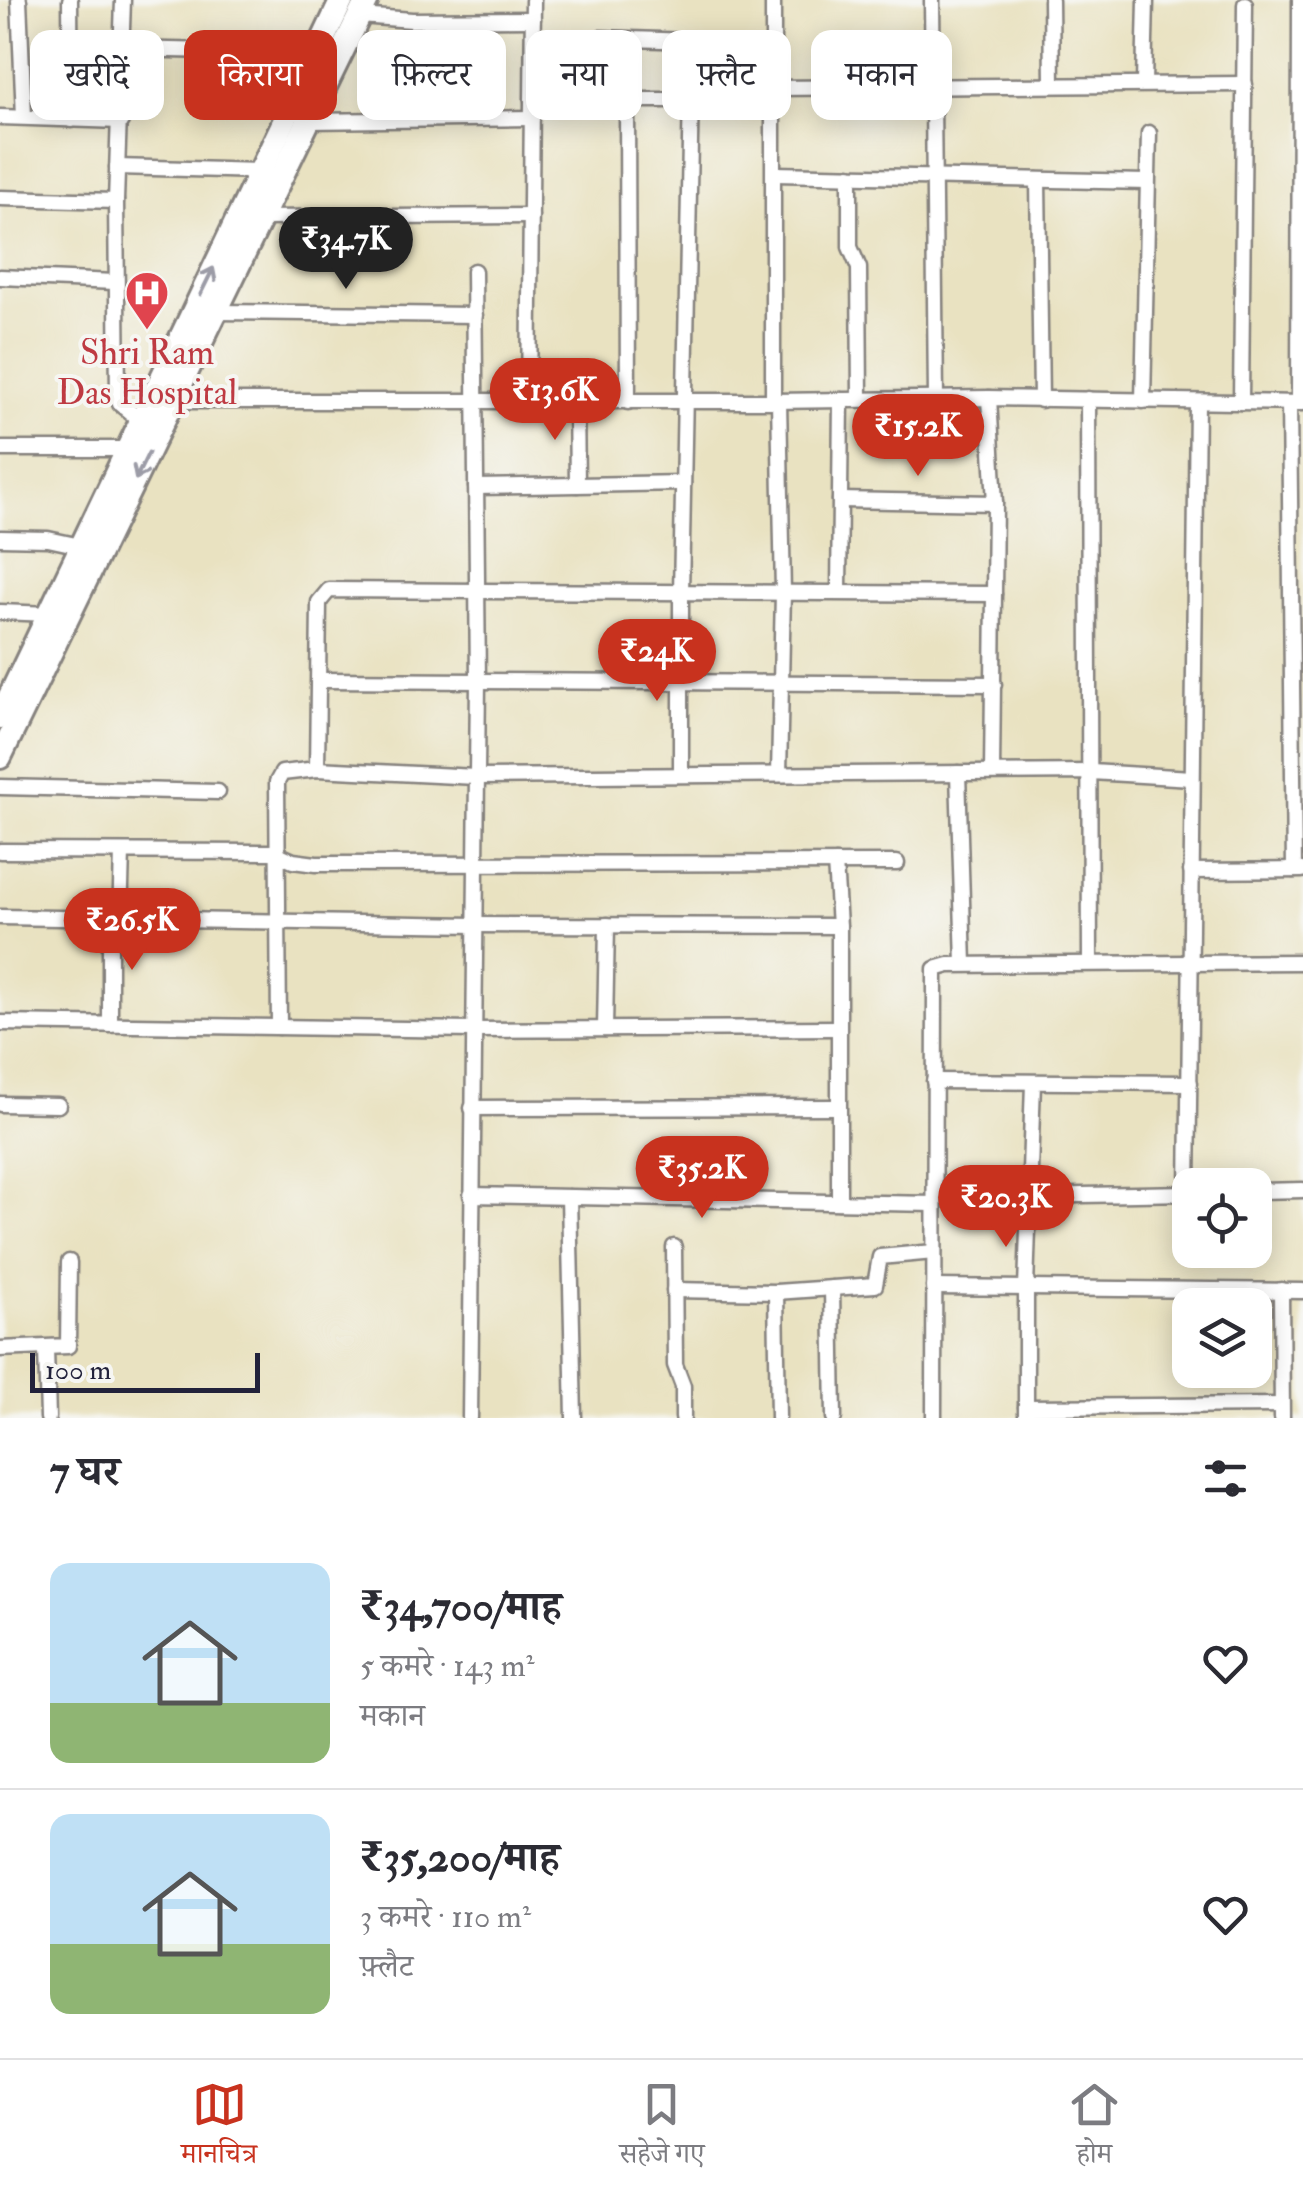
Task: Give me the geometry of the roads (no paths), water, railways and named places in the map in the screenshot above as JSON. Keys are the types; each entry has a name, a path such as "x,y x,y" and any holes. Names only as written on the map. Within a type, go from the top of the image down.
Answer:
{"main road":[{"path":"327,30 342,0"},
{"path":"0,717 50,614 91,550 173,401 364,8"},
{"path":"0,756 91,550 127,449 284,120"}],"street":[{"path":"18,0 24,117"},
{"path":"70,0 70,30"},
{"path":"123,0 123,30"},
{"path":"532,0 533,30"},
{"path":"772,0 772,30"},
{"path":"932,0 933,30"},
{"path":"1051,0 1052,84"},
{"path":"1144,83 1146,0"},
{"path":"1191,871 1299,870 1296,492 1301,303 1300,0"},
{"path":"1240,402 1244,4"},
{"path":"364,8 412,20 533,19"},
{"path":"952,86 1244,84"},
{"path":"0,117 30,117"},
{"path":"309,121 526,118"},
{"path":"71,120 121,122 115,282 118,399 140,420"},
{"path":"529,401 532,120"},
{"path":"627,120 628,402"},
{"path":"681,774 692,120"},
{"path":"774,120 776,401 783,592 779,774"},
{"path":"934,120 936,399"},
{"path":"1143,401 1149,133"},
{"path":"117,167 260,171"},
{"path":"775,174 1148,182"},
{"path":"850,175 850,246 859,268 860,399"},
{"path":"1038,180 1041,400"},
{"path":"0,198 116,201"},
{"path":"261,218 531,216"},
{"path":"470,1418 478,682 474,272"},
{"path":"0,278 115,282"},
{"path":"217,312 474,315"},
{"path":"173,401 989,398 1297,403"},
{"path":"989,398 995,503 992,772"},
{"path":"1088,399 1090,963"},
{"path":"840,592 841,400"},
{"path":"576,402 577,485"},
{"path":"1189,1168 1197,402"},
{"path":"0,449 127,449"},
{"path":"476,487 683,483"},
{"path":"840,500 995,503"},
{"path":"0,538 48,539 91,550"},
{"path":"317,769 319,602 327,591 994,594"},
{"path":"0,612 50,614"},
{"path":"320,680 994,684"},
{"path":"278,1027 276,853 282,773 317,769 476,777 1091,772 1192,778"},
{"path":"958,772 964,964"},
{"path":"0,788 218,792"},
{"path":"0,851 276,853 293,861 316,864 897,862"},
{"path":"110,1024 122,852"},
{"path":"836,863 840,926 839,1202"},
{"path":"0,918 840,926"},
{"path":"606,926 606,1029"},
{"path":"934,1418 935,969 964,964 1303,962"},
{"path":"0,1023 472,1030 837,1028"},
{"path":"934,1081 1190,1083"},
{"path":"1033,1083 1026,1413 1282,1412 1281,1290"},
{"path":"0,1104 58,1104"},
{"path":"472,1108 838,1106"},
{"path":"1272,1191 1303,1190"},
{"path":"1029,1196 1172,1193"},
{"path":"472,1195 934,1204"},
{"path":"569,1197 574,1418"},
{"path":"674,1248 675,1366 682,1382 683,1418"},
{"path":"674,1290 776,1292 876,1285 878,1260 882,1256 934,1252"},
{"path":"0,1349 62,1348 70,1343 70,1262"},
{"path":"832,1288 834,1418"},
{"path":"934,1288 1303,1291"},
{"path":"776,1292 778,1418"},
{"path":"46,1348 48,1418"}],"place":[{"name":"Shri Ram Das Hospital","path":"147,331"}]}
